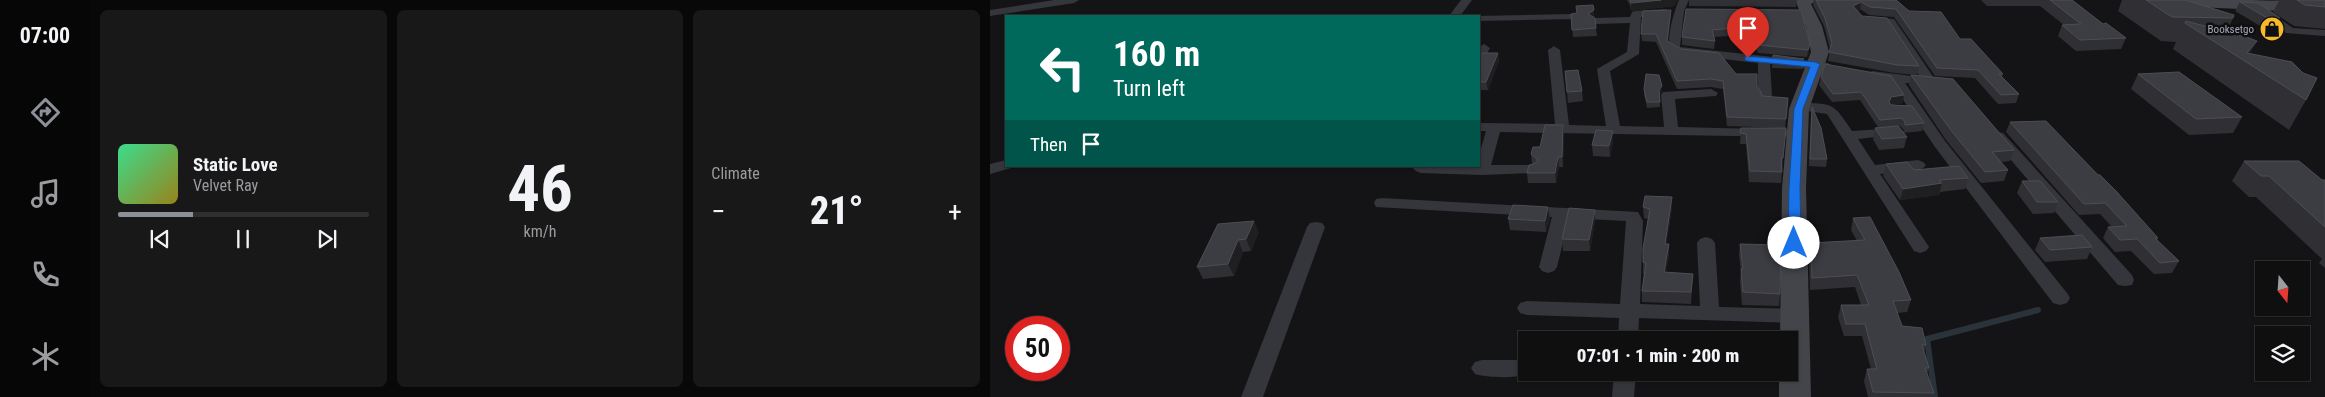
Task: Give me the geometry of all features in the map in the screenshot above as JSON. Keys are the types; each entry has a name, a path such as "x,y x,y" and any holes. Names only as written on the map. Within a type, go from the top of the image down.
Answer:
{"main road":[{"path":"2153,0 2325,8"},
{"path":"1795,397 1794,188 1799,106 1820,52 1814,26 1802,5"}],"street":[{"path":"1004,11 1021,0"},
{"path":"990,13 1074,0"},
{"path":"1459,15 1467,0"},
{"path":"2254,5 2290,30 2325,34"},
{"path":"1681,6 1674,47 1676,50 1815,64 1842,70"},
{"path":"1613,128 1603,69 1633,54 1636,14 1681,6 1695,11"},
{"path":"1859,14 1865,20 1890,21 1929,80"},
{"path":"1480,18 1572,18"},
{"path":"1596,21 1635,20"},
{"path":"1554,50 1562,128"},
{"path":"1764,60 1765,96"},
{"path":"1860,73 1895,79 1946,82"},
{"path":"1895,79 1940,144 2060,298"},
{"path":"1671,130 1668,95 1711,93"},
{"path":"1799,106 1832,110 1920,247"},
{"path":"1896,109 1915,107"},
{"path":"1482,170 1486,127 1613,128 1797,134"},
{"path":"1992,128 2125,280"},
{"path":"1848,136 1895,131"},
{"path":"990,169 1005,165"},
{"path":"1870,170 1918,165"},
{"path":"1421,168 1529,170"},
{"path":"1382,203 1632,216 1635,218 1629,331"},
{"path":"1548,267 1562,212"},
{"path":"1252,397 1316,227"},
{"path":"1706,244 1710,313"},
{"path":"1527,308 1795,316"},
{"path":"1482,368 1518,368"},
{"path":"1622,397 1624,381"}],"building":[{"path":"1630,0 1661,0 1631,3"},
{"path":"1816,0 1896,0 1909,11 1941,12 1960,39 1971,39 2003,74 1999,74 2019,94 2001,95 1978,70 1937,68 1896,9 1870,7 1861,2 1853,6 1862,16 1887,18 1919,66 1897,65 1829,52 1832,43 1825,18"},
{"path":"2050,0 2072,0 2103,24 2106,23 2126,38 2080,40 2062,25 2081,24"},
{"path":"2146,0 2185,0 2234,15 2233,18 2172,17"},
{"path":"2297,0 2325,0 2325,7 2305,5"},
{"path":"2240,2 2258,3 2280,18 2267,18"},
{"path":"1593,5 1594,10 1588,14 1595,18 1596,28 1572,30 1571,14 1577,13 1576,6"},
{"path":"1686,9 1801,10 1810,44 1808,50 1759,45 1754,34 1748,35 1744,27 1712,30 1715,41 1682,37"},
{"path":"1671,10 1667,41 1681,49 1719,53 1736,74 1757,74 1757,87 1762,96 1788,98 1786,119 1727,117 1723,81 1711,79 1677,81 1656,34 1641,34 1643,11"},
{"path":"2186,21 2257,41 2247,53 2292,62 2303,73 2317,78 2306,100 2185,23"},
{"path":"1498,53 1486,82 1480,82 1480,55"},
{"path":"1773,55 1804,59 1773,59"},
{"path":"1825,64 1891,76 1904,95 1891,97 1889,102 1891,105 1912,106 1924,123 1905,125 1902,118 1880,120 1861,92 1833,94 1821,77"},
{"path":"1578,70 1582,91 1567,92 1565,71"},
{"path":"2179,72 2242,117 2196,119 2138,74"},
{"path":"1646,74 1659,75 1662,86 1659,90 1660,102 1647,102 1644,89"},
{"path":"1911,75 1953,79 2014,150 1992,152 2008,170 1985,172 1950,129"},
{"path":"1812,107 1821,128 1827,159 1810,159"},
{"path":"2046,121 2116,191 2158,238 2155,238 2179,261 2160,263 2137,239 2120,240 2108,227 2127,226 2105,203 2084,204 2010,122"},
{"path":"1545,125 1563,125 1562,157 1558,157 1555,173 1527,173 1529,165 1534,164 1538,160 1531,154 1533,147 1540,147"},
{"path":"1898,126 1907,137 1882,139 1875,128"},
{"path":"1741,128 1786,128 1783,158 1781,158 1782,172 1750,171 1746,134 1740,133"},
{"path":"1596,130 1613,131 1609,146 1592,145"},
{"path":"2244,161 2299,161 2322,180 2325,180 2325,227 2269,176 2261,176"},
{"path":"1907,162 1914,170 1959,166 1968,178 1939,180 1942,183 1903,189 1886,164"},
{"path":"2022,181 2040,181 2058,202 2037,202"},
{"path":"1645,196 1672,197 1665,244 1669,244 1664,272 1693,274 1691,292 1642,291 1646,263 1643,262 1643,248 1650,209 1643,207"},
{"path":"1513,205 1548,207 1545,221 1508,219"},
{"path":"1569,208 1595,210 1589,240 1562,239"},
{"path":"1870,217 1899,272 1911,300 1893,301 1902,326 1922,328 1926,345 1922,345 1929,368 1925,368 1934,393 1873,392 1867,369 1877,369 1865,324 1846,324 1841,305 1869,305 1857,275 1812,278 1811,243 1865,240 1853,218"},
{"path":"1254,221 1246,239 1238,240 1228,264 1197,267 1218,224"},
{"path":"2082,235 2092,247 2050,250 2040,238"},
{"path":"1740,244 1781,245 1780,294 1743,292"}],"waterway":[{"path":"1935,397 1927,339 2038,310"}],"place":[{"name":"Booksetgo","path":"2272,29"}],"route":[{"path":"1748,58 1815,64 1798,109 1794,188 1794,243"}]}
